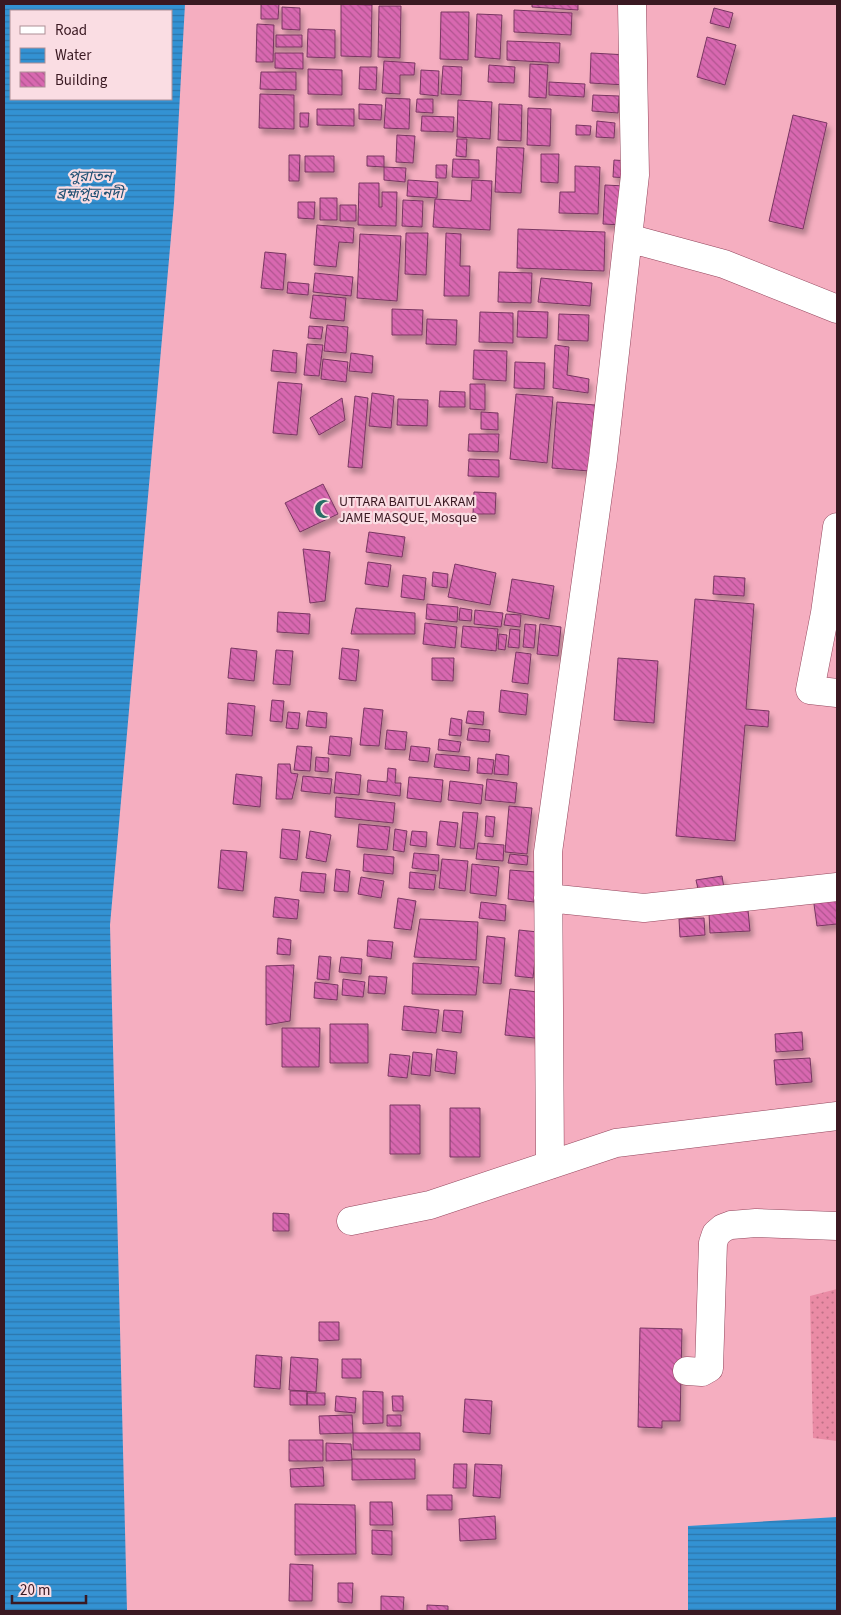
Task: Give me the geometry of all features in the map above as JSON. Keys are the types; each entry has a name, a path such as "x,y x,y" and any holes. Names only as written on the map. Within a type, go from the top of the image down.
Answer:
{"street":[{"path":"550,1165 548,852 602,459 635,175 632,4"},
{"path":"628,238 724,264 837,309"},
{"path":"837,527 825,612 810,690 837,693"},
{"path":"548,898 644,908 837,887"},
{"path":"351,1221 430,1205 616,1143 837,1116"},
{"path":"687,1371 702,1372 709,1368 713,1243 716,1234 723,1228 731,1225 756,1223 837,1226"}],"shaded area":[{"path":"837,1289 837,1441 813,1438 810,1296"}],"water":[{"name":"পুরাতন ব্রহ্মপুত্র নদী","path":"4,4 185,4 174,203 110,925 127,1611 4,1611"},
{"path":"837,1517 837,1611 688,1611 688,1526"}],"building":[{"path":"261,4 279,4 278,19 261,19"},
{"path":"341,4 372,5 371,57 341,56"},
{"path":"532,4 578,4 578,10 532,7"},
{"path":"379,6 401,6 400,58 378,57"},
{"path":"282,7 300,8 300,30 282,29"},
{"path":"714,8 733,13 729,28 710,23"},
{"path":"514,10 572,13 571,35 514,32"},
{"path":"441,12 469,12 468,60 440,59"},
{"path":"477,14 502,15 500,59 475,57"},
{"path":"257,24 274,25 273,62 256,62"},
{"path":"308,29 335,30 335,58 307,57"},
{"path":"276,35 302,35 302,47 276,47"},
{"path":"707,37 736,45 725,85 697,77"},
{"path":"507,41 560,43 559,63 507,60"},
{"path":"275,53 303,53 303,69 275,68"},
{"path":"591,53 628,55 626,85 590,83"},
{"path":"384,61 415,63 414,75 400,75 400,94 382,93"},
{"path":"530,64 548,65 546,98 529,97"},
{"path":"489,65 515,67 514,83 488,82"},
{"path":"443,66 462,67 461,95 441,94"},
{"path":"360,67 377,67 376,90 359,89"},
{"path":"308,69 342,70 342,95 308,94"},
{"path":"421,70 439,71 438,96 420,94"},
{"path":"261,72 296,72 296,90 260,89"},
{"path":"549,82 585,84 584,97 549,95"},
{"path":"260,94 294,95 294,129 259,128"},
{"path":"593,95 619,96 618,113 592,111"},
{"path":"386,98 410,99 409,129 384,128"},
{"path":"417,99 433,99 433,113 416,112"},
{"path":"458,100 492,102 490,139 457,137"},
{"path":"359,104 382,105 381,120 359,119"},
{"path":"499,104 522,105 521,141 498,140"},
{"path":"528,108 551,109 550,146 527,145"},
{"path":"317,109 354,109 354,126 317,125"},
{"path":"300,113 309,113 308,127 300,127"},
{"path":"793,115 827,123 803,229 769,221"},
{"path":"422,116 454,117 453,132 421,131"},
{"path":"597,121 615,123 614,138 596,137"},
{"path":"576,125 591,126 590,135 576,135"},
{"path":"397,135 415,136 413,163 396,162"},
{"path":"457,139 467,139 466,157 456,156"},
{"path":"497,147 524,148 521,193 495,192"},
{"path":"541,154 559,154 558,183 541,182"},
{"path":"289,155 300,155 299,181 289,181"},
{"path":"305,156 334,156 334,172 305,172"},
{"path":"367,156 384,156 384,167 367,166"},
{"path":"453,159 479,160 479,178 452,177"},
{"path":"614,160 629,161 628,178 613,177"},
{"path":"436,165 447,165 446,178 436,178"},
{"path":"575,166 600,167 598,214 559,213 560,192 575,192"},
{"path":"384,167 406,168 405,182 384,180"},
{"path":"408,180 438,182 437,198 407,196"},
{"path":"472,180 492,181 490,230 433,227 435,199 471,201"},
{"path":"359,183 379,183 379,207 382,207 382,192 397,192 396,226 358,225"},
{"path":"605,185 625,186 623,225 603,224"},
{"path":"320,198 337,198 337,220 320,220"},
{"path":"403,200 423,201 422,227 402,226"},
{"path":"298,202 315,202 314,219 298,218"},
{"path":"340,205 356,205 356,221 340,221"},
{"path":"317,225 354,228 353,243 339,242 336,267 314,265"},
{"path":"518,229 605,232 604,271 517,268"},
{"path":"406,233 428,233 426,275 405,274"},
{"path":"446,233 461,234 460,266 470,266 469,296 444,296"},
{"path":"360,234 401,236 397,301 357,298"},
{"path":"265,252 286,254 283,290 261,288"},
{"path":"499,272 532,273 531,303 498,302"},
{"path":"315,273 353,277 351,296 313,292"},
{"path":"541,278 592,283 590,306 538,302"},
{"path":"288,282 309,284 308,295 287,293"},
{"path":"313,295 346,298 344,321 310,318"},
{"path":"392,309 423,310 422,335 392,335"},
{"path":"518,311 548,312 547,338 517,337"},
{"path":"480,312 513,313 513,343 479,342"},
{"path":"559,314 589,315 588,341 558,340"},
{"path":"427,319 457,320 456,345 426,344"},
{"path":"327,325 348,327 346,353 324,351"},
{"path":"309,326 323,327 321,339 308,338"},
{"path":"307,344 323,345 319,376 304,375"},
{"path":"555,345 569,347 567,375 589,379 588,393 553,388"},
{"path":"273,350 297,353 296,373 271,371"},
{"path":"474,350 507,351 506,381 473,379"},
{"path":"351,353 373,356 372,373 349,371"},
{"path":"323,359 348,362 346,382 321,379"},
{"path":"515,362 545,363 544,389 514,388"},
{"path":"278,382 302,384 297,435 273,433"},
{"path":"470,384 485,384 485,410 470,409"},
{"path":"440,391 465,392 465,407 439,407"},
{"path":"372,393 394,396 391,428 369,426"},
{"path":"516,394 553,397 547,463 510,459"},
{"path":"355,396 368,398 362,468 348,467"},
{"path":"342,398 345,420 319,435 310,418"},
{"path":"398,399 428,400 427,426 397,425"},
{"path":"557,402 595,405 589,471 552,468"},
{"path":"481,412 498,413 498,430 481,429"},
{"path":"469,434 499,434 498,452 468,451"},
{"path":"469,459 499,460 499,477 468,476"},
{"path":"323,484 338,514 300,532 285,503"},
{"path":"474,492 496,493 495,514 473,514"},
{"path":"369,532 405,537 402,557 366,552"},
{"path":"303,549 330,552 325,601 310,603"},
{"path":"368,562 391,565 388,587 365,584"},
{"path":"455,564 496,573 490,605 448,597"},
{"path":"433,572 448,574 447,588 432,586"},
{"path":"403,575 426,578 424,600 401,597"},
{"path":"714,576 745,578 744,596 713,594"},
{"path":"512,579 554,586 549,619 507,611"},
{"path":"695,599 754,604 746,709 769,711 768,727 745,725 735,841 676,836"},
{"path":"427,604 458,607 457,622 426,619"},
{"path":"356,608 415,613 415,634 351,634"},
{"path":"460,608 472,610 471,621 459,620"},
{"path":"475,610 503,613 501,627 474,624"},
{"path":"278,612 310,614 309,634 277,632"},
{"path":"506,614 521,615 520,627 504,625"},
{"path":"425,623 457,627 455,648 423,644"},
{"path":"525,624 536,625 534,648 523,647"},
{"path":"540,624 561,627 558,656 537,654"},
{"path":"463,626 498,629 496,651 461,647"},
{"path":"510,629 520,630 519,648 508,647"},
{"path":"499,634 507,635 505,650 498,649"},
{"path":"231,648 257,651 254,681 228,678"},
{"path":"342,648 359,650 356,681 339,679"},
{"path":"276,650 293,651 290,685 273,684"},
{"path":"516,652 531,654 528,684 512,682"},
{"path":"432,658 454,658 453,681 432,680"},
{"path":"618,658 658,661 654,723 614,720"},
{"path":"501,690 528,694 526,715 499,712"},
{"path":"272,700 284,701 282,722 270,721"},
{"path":"228,703 255,706 252,736 226,734"},
{"path":"364,708 383,710 379,746 360,745"},
{"path":"308,711 327,713 326,728 306,726"},
{"path":"468,711 484,712 483,725 466,723"},
{"path":"288,712 300,713 298,729 286,728"},
{"path":"451,718 462,720 461,736 449,735"},
{"path":"469,728 490,730 489,742 467,740"},
{"path":"387,730 407,732 405,750 385,749"},
{"path":"330,736 352,738 350,756 328,754"},
{"path":"439,739 461,742 459,752 438,750"},
{"path":"297,746 312,747 310,771 294,770"},
{"path":"411,746 430,748 428,762 409,760"},
{"path":"436,754 470,757 469,771 434,767"},
{"path":"496,754 509,756 508,775 494,774"},
{"path":"316,757 329,758 328,772 315,771"},
{"path":"478,758 494,760 492,774 477,773"},
{"path":"278,764 290,764 291,773 298,774 292,799 276,799"},
{"path":"388,768 396,769 395,783 401,783 400,796 367,792 368,780 387,782"},
{"path":"336,772 361,775 359,795 334,793"},
{"path":"236,774 262,777 260,807 233,804"},
{"path":"303,776 332,779 330,794 301,791"},
{"path":"409,777 443,780 441,802 407,798"},
{"path":"487,779 517,783 515,803 485,800"},
{"path":"450,781 483,785 481,804 448,800"},
{"path":"336,797 395,803 393,823 335,817"},
{"path":"509,806 532,808 527,854 505,852"},
{"path":"463,812 478,813 474,849 460,848"},
{"path":"486,816 495,817 493,837 485,836"},
{"path":"440,821 458,823 455,847 437,845"},
{"path":"359,824 390,827 387,850 357,847"},
{"path":"282,829 300,831 297,860 280,858"},
{"path":"395,829 407,831 404,852 393,850"},
{"path":"310,831 331,835 326,862 306,858"},
{"path":"412,831 427,832 426,847 410,845"},
{"path":"478,843 504,845 503,861 476,859"},
{"path":"221,850 247,852 243,891 218,888"},
{"path":"414,853 439,855 438,871 412,868"},
{"path":"364,854 394,857 393,874 363,871"},
{"path":"510,854 528,856 527,865 508,863"},
{"path":"442,859 468,861 465,891 439,888"},
{"path":"472,864 499,867 496,896 470,893"},
{"path":"336,869 350,871 348,892 334,891"},
{"path":"510,870 536,872 534,902 508,899"},
{"path":"302,872 326,874 324,893 300,891"},
{"path":"410,872 436,875 434,890 409,888"},
{"path":"722,876 725,894 700,898 696,880"},
{"path":"361,877 384,881 381,898 358,894"},
{"path":"837,893 837,924 817,926 813,897"},
{"path":"275,897 299,900 297,919 273,917"},
{"path":"398,898 416,901 411,930 394,928"},
{"path":"481,902 506,905 505,921 479,918"},
{"path":"748,910 750,931 710,933 709,913"},
{"path":"704,918 705,935 680,937 679,919"},
{"path":"420,919 478,922 476,960 414,957"},
{"path":"519,930 538,932 533,978 515,976"},
{"path":"487,936 505,938 501,984 483,983"},
{"path":"278,938 291,940 290,955 277,954"},
{"path":"368,940 393,942 391,959 367,956"},
{"path":"319,956 331,957 329,980 317,979"},
{"path":"341,957 362,959 361,974 339,972"},
{"path":"413,963 479,967 476,995 412,994"},
{"path":"294,965 290,1021 266,1025 266,966"},
{"path":"369,976 387,977 385,994 368,993"},
{"path":"343,979 365,982 363,997 342,995"},
{"path":"315,982 338,985 337,1000 314,998"},
{"path":"510,989 548,993 544,1039 505,1035"},
{"path":"404,1006 439,1010 436,1033 402,1030"},
{"path":"444,1010 463,1011 461,1033 442,1031"},
{"path":"330,1024 368,1024 368,1063 330,1063"},
{"path":"282,1028 320,1028 319,1067 282,1067"},
{"path":"802,1032 803,1050 776,1052 775,1034"},
{"path":"437,1049 457,1052 455,1074 435,1071"},
{"path":"413,1052 432,1054 430,1076 411,1074"},
{"path":"390,1054 410,1056 407,1078 388,1076"},
{"path":"810,1058 812,1082 776,1085 774,1060"},
{"path":"390,1105 420,1105 420,1154 390,1154"},
{"path":"450,1108 480,1108 480,1157 450,1157"},
{"path":"273,1213 289,1214 289,1231 273,1231"},
{"path":"319,1322 339,1322 339,1340 319,1341"},
{"path":"640,1328 682,1329 680,1421 662,1421 662,1428 638,1427"},
{"path":"256,1355 282,1357 280,1389 254,1387"},
{"path":"291,1357 318,1359 316,1392 289,1390"},
{"path":"342,1359 361,1359 361,1378 342,1378"},
{"path":"290,1391 307,1391 307,1405 290,1405"},
{"path":"363,1391 383,1392 383,1423 363,1424"},
{"path":"307,1393 325,1393 325,1405 307,1405"},
{"path":"336,1396 356,1398 355,1413 335,1411"},
{"path":"392,1396 403,1396 403,1411 393,1411"},
{"path":"465,1399 492,1401 490,1434 463,1432"},
{"path":"352,1415 353,1433 320,1434 319,1416"},
{"path":"387,1415 401,1415 401,1426 387,1426"},
{"path":"353,1433 420,1433 420,1450 353,1450"},
{"path":"289,1440 323,1440 323,1461 289,1461"},
{"path":"326,1443 351,1444 352,1460 326,1461"},
{"path":"352,1459 415,1459 415,1479 352,1480"},
{"path":"454,1464 467,1464 466,1488 453,1488"},
{"path":"475,1464 502,1465 500,1498 473,1496"},
{"path":"323,1467 324,1486 291,1487 290,1469"},
{"path":"427,1495 452,1495 452,1510 427,1510"},
{"path":"370,1502 392,1502 393,1525 370,1525"},
{"path":"295,1504 355,1505 356,1554 295,1555"},
{"path":"495,1516 496,1539 460,1541 459,1519"},
{"path":"372,1530 392,1531 392,1555 372,1554"},
{"path":"290,1564 313,1565 312,1601 289,1601"},
{"path":"338,1583 353,1583 352,1603 338,1602"},
{"path":"381,1596 404,1597 403,1611 381,1611"},
{"path":"427,1605 448,1606 448,1611 427,1611"}],"place":[{"name":"UTTARA BAITUL AKRAM JAME MASQUE, Mosque","path":"324,509"}]}
